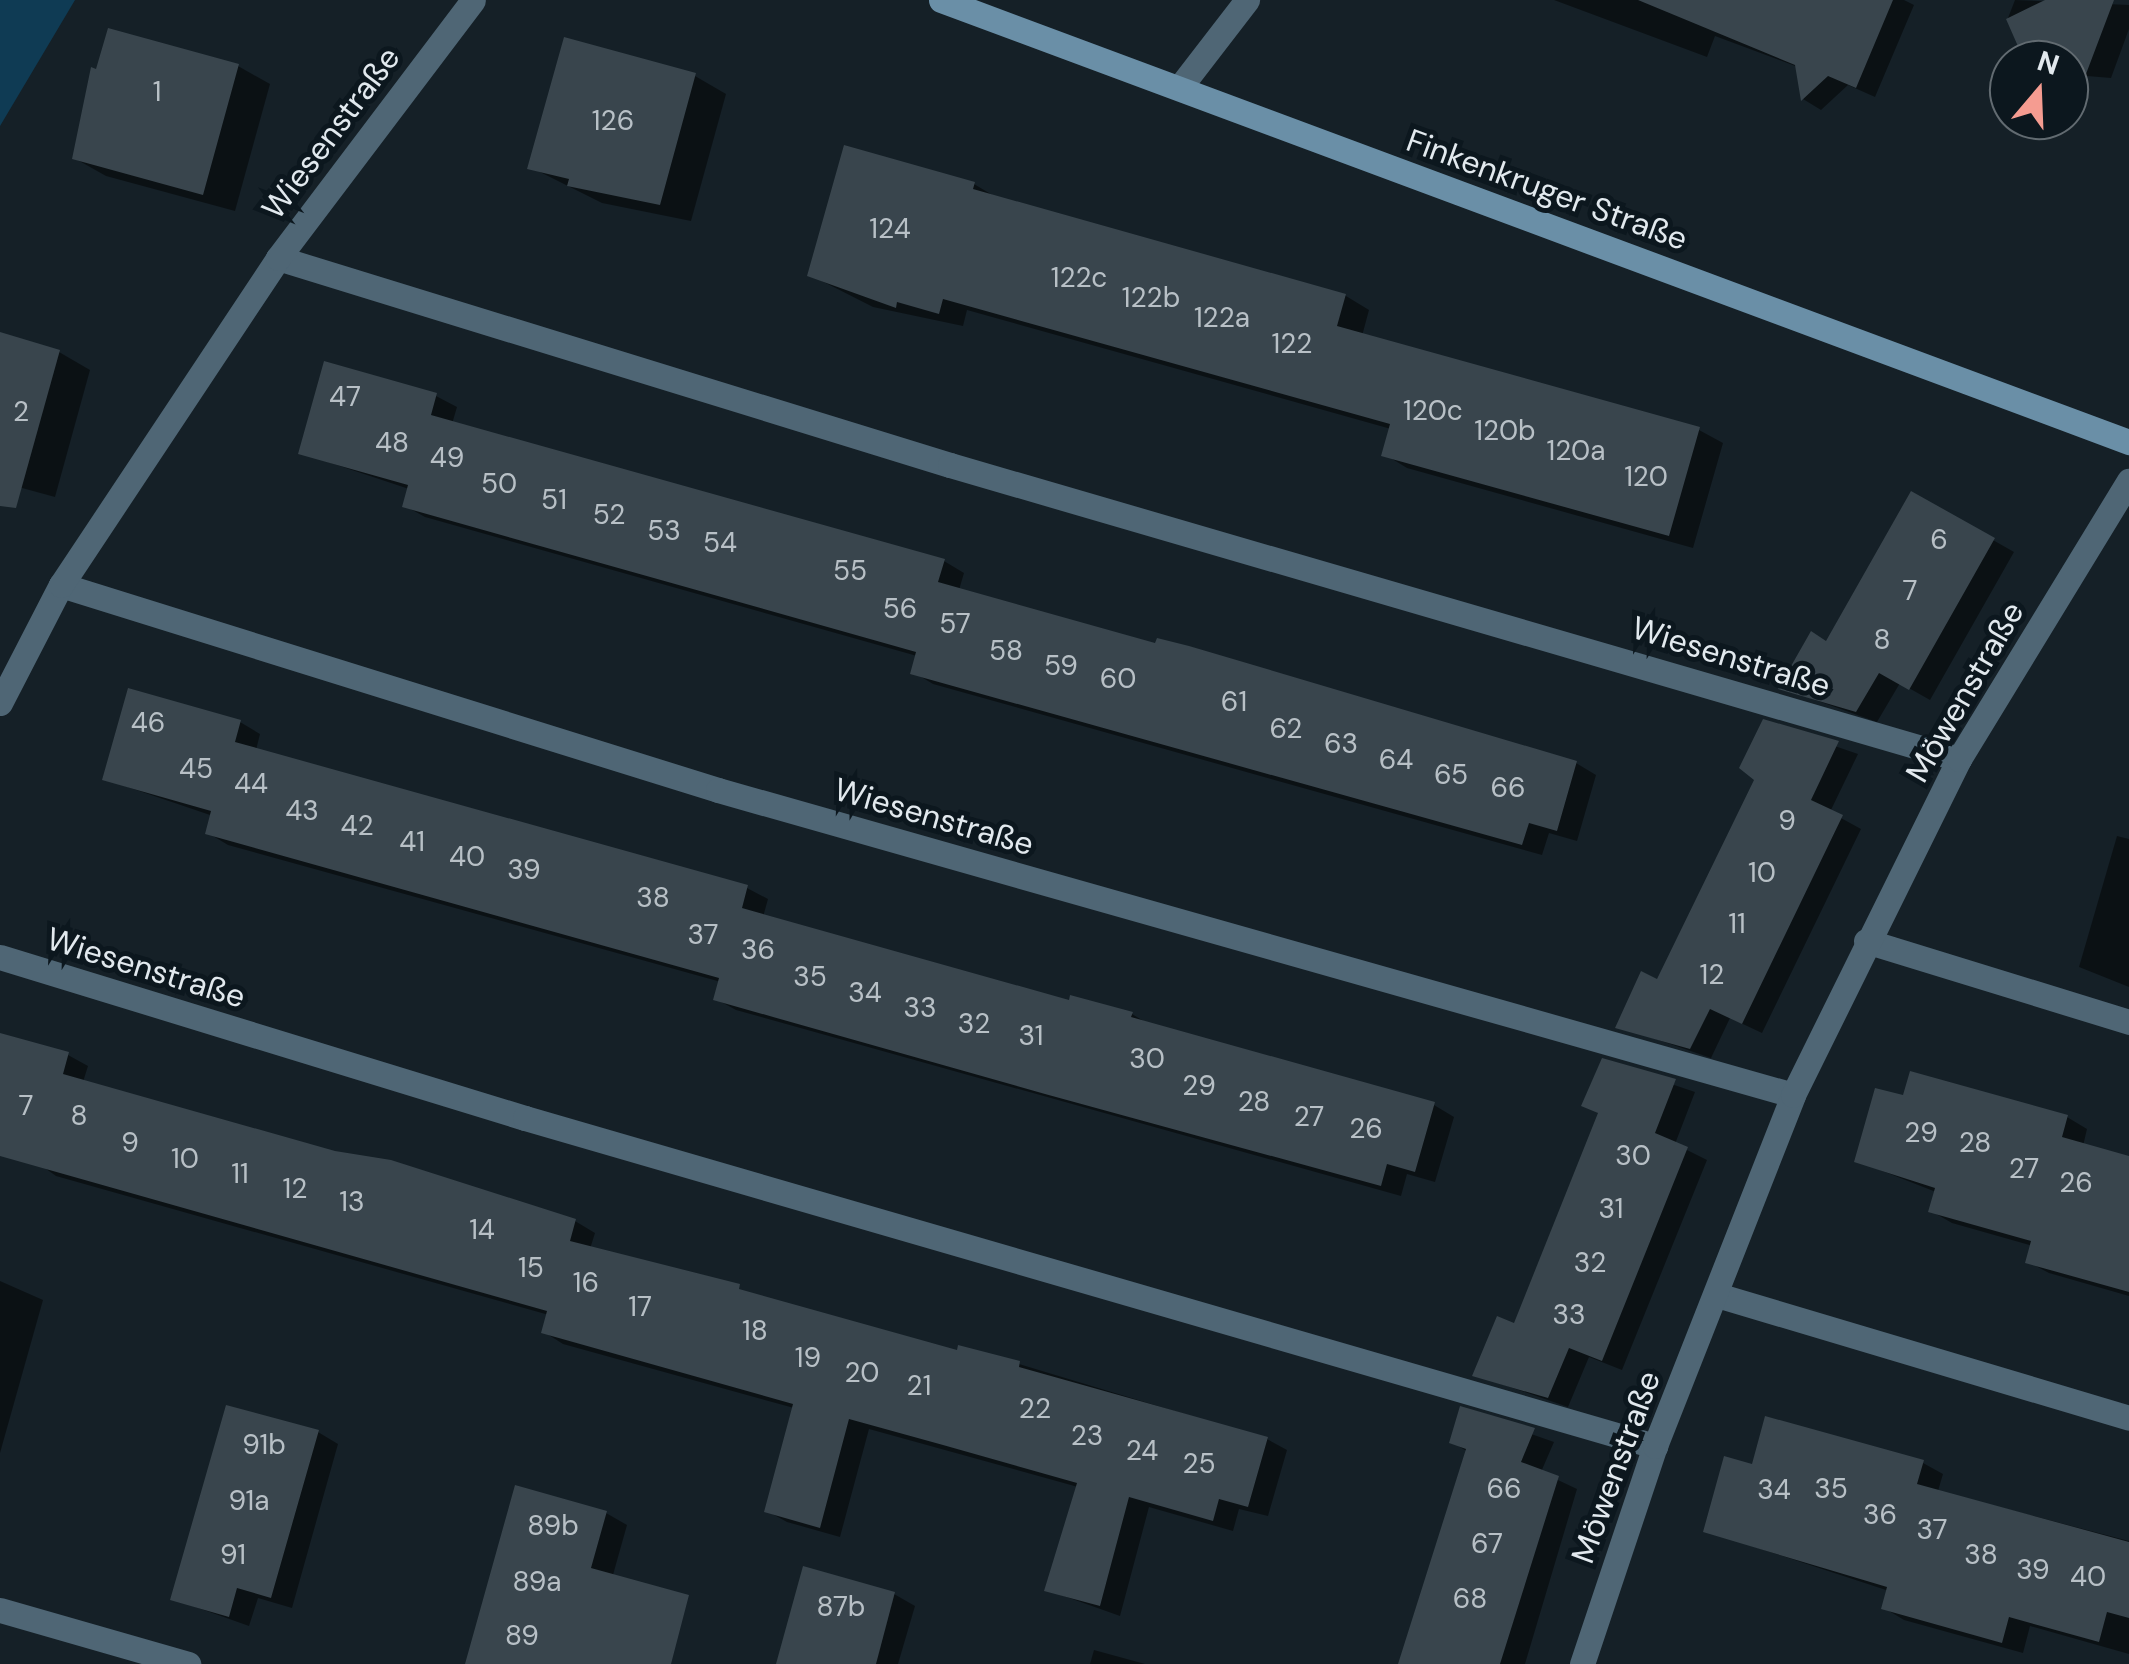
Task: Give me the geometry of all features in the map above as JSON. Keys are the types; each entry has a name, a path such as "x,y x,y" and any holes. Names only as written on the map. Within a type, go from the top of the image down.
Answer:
{"street":[{"name":"Wiesenstraße","path":"0,702 61,585 278,258 473,0"},
{"name":"Finkenkruger Straße","path":"941,0 2129,442"},
{"path":"1180,87 1247,0"},
{"name":"Wiesenstraße","path":"278,258 950,465 1958,759"},
{"name":"Möwenstraße","path":"1582,1664 1655,1446 1793,1095 1958,759 2129,481"},
{"name":"Wiesenstraße","path":"61,585 670,775 1793,1095"},
{"path":"1866,940 2129,1022"},
{"name":"Wiesenstraße","path":"0,957 525,1118 1655,1446"},
{"path":"1717,1295 2129,1418"},
{"path":"0,1610 188,1664"}],"shaded area":[{"path":"0,0 75,0 0,126"}],"building":[{"path":"1638,0 1893,0 1856,88 1828,76 1801,101 1795,65"},
{"path":"2045,0 2114,0 2089,66 2089,40 2015,40 2006,19"},
{"path":"108,28 239,64 203,195 72,159 91,67 96,69"},
{"path":"564,37 696,73 660,205 567,186 569,179 527,169"},
{"path":"844,145 975,182 973,189 1346,294 1337,326 1700,427 1669,536 1381,456 1390,424 943,299 939,314 897,302 896,308 807,276"},
{"path":"0,332 60,350 16,508 0,506"},
{"path":"324,361 437,393 431,415 945,559 938,582 1155,643 1157,638 1189,646 1577,761 1557,831 1529,823 1522,845 910,674 916,652 402,507 408,485 298,454"},
{"path":"1911,491 1995,538 1909,690 1879,673 1856,712 1778,689 1811,631 1826,641"},
{"path":"128,688 241,720 235,742 748,885 742,908 1069,1000 1070,995 1133,1012 1131,1017 1435,1102 1415,1172 1387,1164 1381,1186 1045,1094 713,1000 719,978 205,834 211,811 102,780"},
{"path":"1763,719 1839,741 1811,800 1843,815 1742,1024 1710,1009 1690,1049 1615,1028 1641,971 1657,979 1754,780 1739,768"},
{"path":"0,1033 69,1052 63,1074 335,1151 391,1160 576,1219 570,1241 740,1284 739,1289 957,1350 958,1345 1020,1361 1019,1367 1268,1437 1248,1507 1219,1499 1213,1521 1129,1497 1100,1606 1044,1591 1077,1483 943,1445 849,1419 820,1528 764,1512 793,1404 541,1333 547,1311 0,1156"},
{"path":"1602,1058 1676,1079 1655,1133 1688,1147 1602,1361 1569,1348 1548,1398 1472,1376 1497,1316 1514,1323 1598,1113 1581,1106"},
{"path":"1910,1071 2068,1115 2062,1137 2129,1156 2129,1292 2025,1263 2031,1241 1928,1212 1935,1188 1854,1162 1875,1088 1903,1095"},
{"path":"226,1405 319,1430 271,1598 237,1588 229,1617 170,1600"},
{"path":"1460,1406 1535,1428 1521,1462 1559,1476 1500,1664 1398,1664 1466,1449 1449,1443"},
{"path":"1765,1416 1924,1460 1917,1484 2129,1542 2129,1618 2107,1612 2099,1642 2009,1617 2002,1643 1881,1609 1887,1587 1703,1532 1724,1456 1752,1464"},
{"path":"515,1485 607,1511 591,1568 689,1595 671,1664 465,1664"},
{"path":"803,1566 895,1592 876,1664 776,1664"}]}
